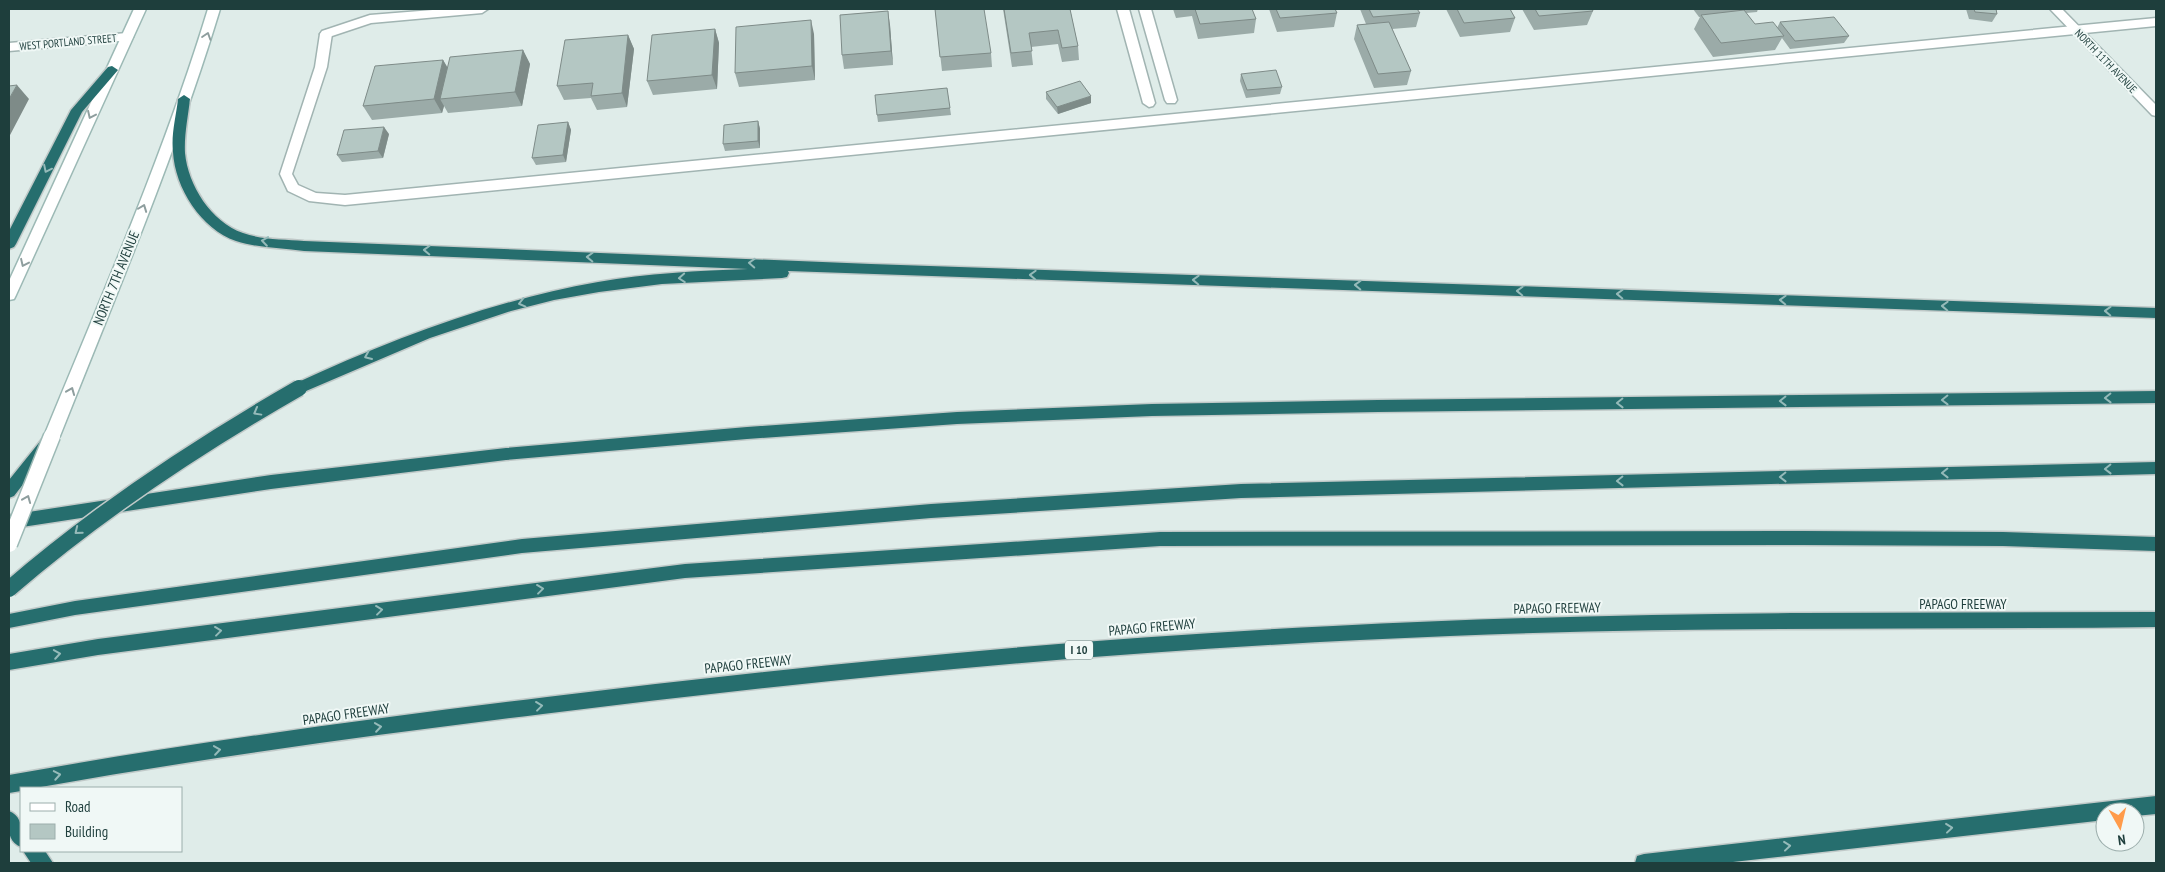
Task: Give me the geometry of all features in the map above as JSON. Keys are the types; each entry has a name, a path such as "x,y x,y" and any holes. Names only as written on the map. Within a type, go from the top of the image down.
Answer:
{"highway":[{"path":"9,244 77,110 112,70"},
{"path":"184,99 179,141 179,160 185,180 201,206 215,223 232,234 260,241 304,246 870,269 2156,313"},
{"path":"9,589 94,518 168,465 299,388 405,340 504,307 559,294 646,280 870,269"},
{"path":"9,522 271,482 506,454 746,433 957,418 1152,410 1368,406 2156,397"},
{"path":"9,491 52,436"},
{"path":"9,621 75,608 522,546 931,510 1241,491 2156,468"},
{"path":"9,662 98,647 685,571 1160,539 1804,538 2003,539 2156,544"},
{"name":"PAPAGO FREEWAY","path":"9,784 96,768 373,727 643,692 946,661 1220,639 1456,628 1638,624 2156,620"},
{"path":"1644,863 2156,805"},
{"path":"9,820 20,836"},
{"path":"33,852 44,863"}],"main road":[{"path":"9,295 140,9"},
{"name":"NORTH 7TH AVENUE","path":"9,544 130,242 198,62 214,9"},
{"path":"482,9 370,19 326,34 321,67 286,174 293,188 314,198 345,200 2156,22"},
{"path":"1123,9 1149,103"},
{"path":"1145,9 1171,100"},
{"name":"NORTH 11TH AVENUE","path":"2056,9 2156,112"},
{"name":"WEST PORTLAND STREET","path":"9,47 127,37"}],"building":[{"path":"935,9 984,9 991,53 940,57"},
{"path":"1004,9 1070,9 1078,46 1062,48 1058,30 1029,33 1032,51 1011,53"},
{"path":"1195,9 1252,9 1256,19 1200,24"},
{"path":"1276,9 1335,9 1337,13 1280,18"},
{"path":"1369,9 1417,9 1420,13 1373,17"},
{"path":"1457,9 1510,9 1515,18 1464,23"},
{"path":"1535,9 1592,9 1593,11 1539,16"},
{"path":"1974,9 1996,9 1997,14 1975,12"},
{"path":"1744,10 1755,24 1773,22 1784,36 1721,43 1701,15"},
{"path":"888,11 891,51 842,55 840,15"},
{"path":"1834,17 1849,36 1795,41 1780,22"},
{"path":"811,20 812,66 735,73 736,27"},
{"path":"1389,22 1411,71 1378,74 1357,25"},
{"path":"715,29 712,75 647,81 652,35"},
{"path":"628,35 622,93 591,96 593,83 557,86 565,40"},
{"path":"523,50 515,92 440,99 450,57"},
{"path":"443,60 434,99 363,106 375,66"},
{"path":"1276,70 1282,87 1247,90 1241,74"},
{"path":"1080,81 1091,96 1057,107 1046,92"},
{"path":"17,85 9,99 9,86"},
{"path":"947,88 950,108 877,115 875,95"},
{"path":"758,121 758,141 723,144 724,125"},
{"path":"568,122 563,155 532,158 538,125"},
{"path":"384,127 378,151 337,155 344,130"}]}
